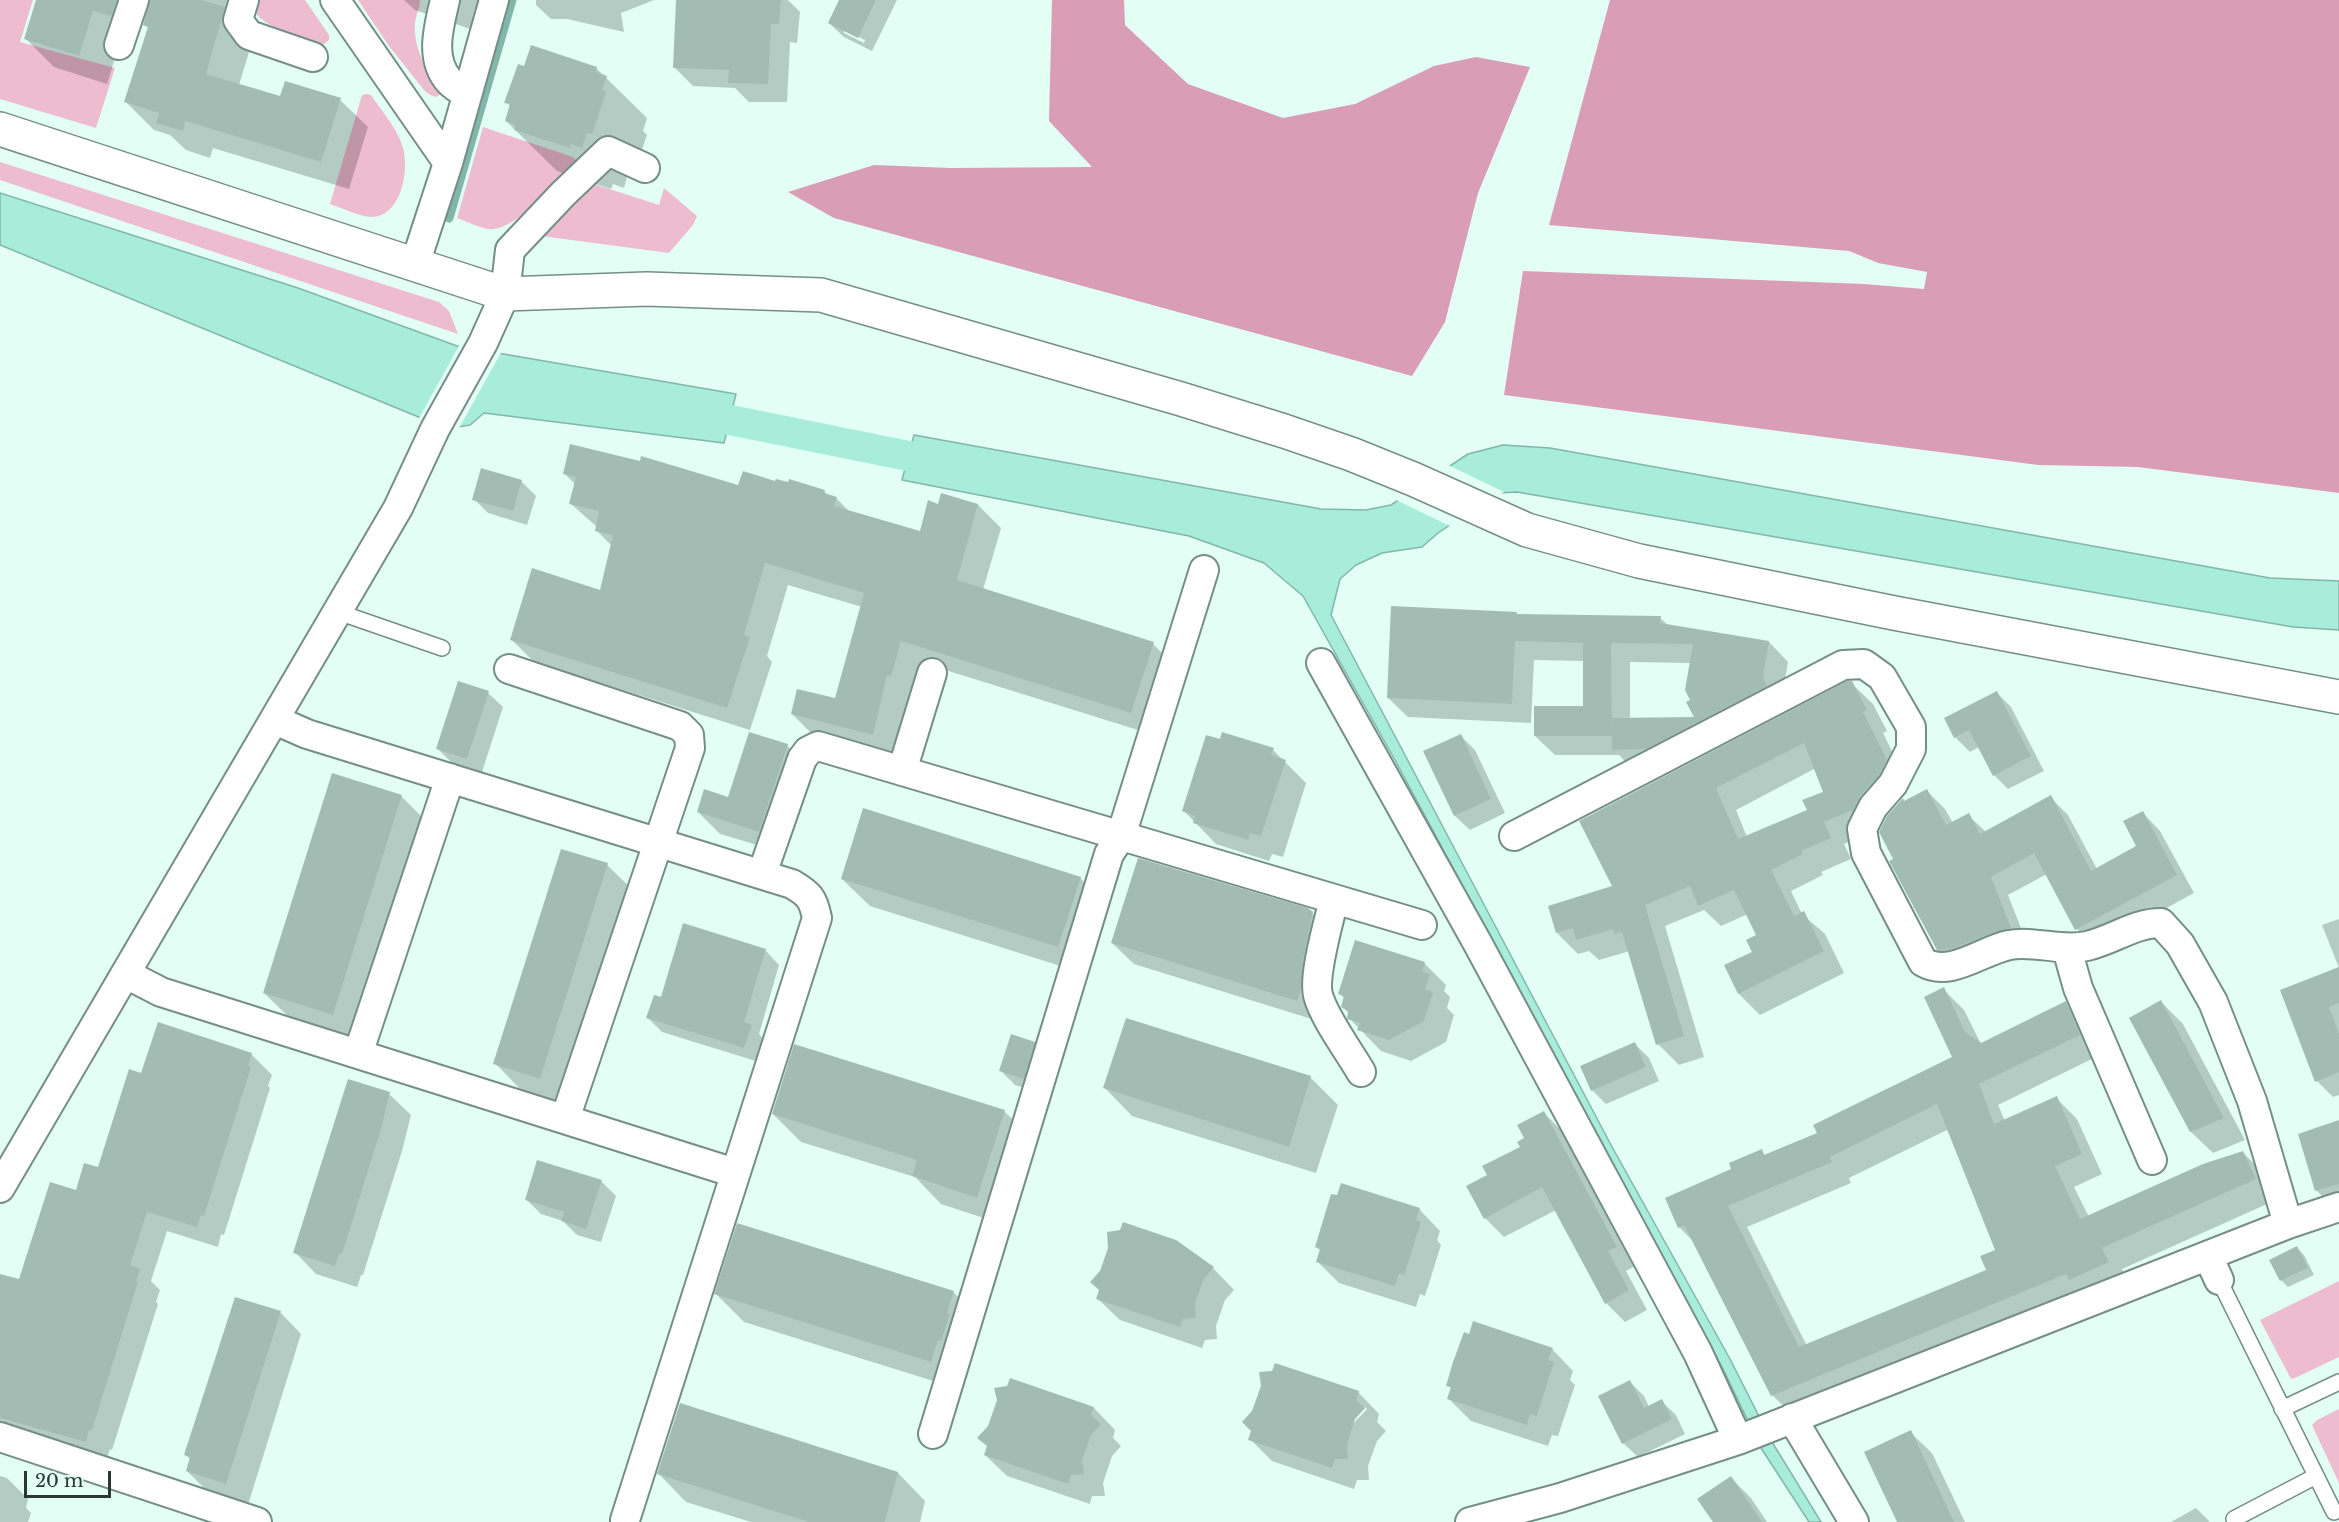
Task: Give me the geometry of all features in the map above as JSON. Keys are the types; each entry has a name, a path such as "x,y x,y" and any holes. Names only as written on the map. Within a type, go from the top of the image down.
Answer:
{"main road":[{"path":"0,129 505,294 646,289 821,295 1181,399 1340,450 1413,479 1527,530 1639,561 2339,697"}],"street":[{"path":"119,45 134,0"},
{"path":"244,0 238,20 249,35 313,57"},
{"path":"335,0 448,163"},
{"path":"445,0 436,36 440,68 449,82 467,95"},
{"path":"415,264 448,163 494,0"},
{"path":"0,1188 398,508 435,429 483,343 505,294 510,250 563,194 608,152 645,168"},
{"path":"933,1434 1110,854 1121,836 1203,570"},
{"path":"1321,663 1478,944 1698,1353 1762,1430 1854,1522"},
{"path":"1514,836 1843,664 1864,664 1881,677 1911,727 1911,749 1893,784 1873,807 1862,829 1866,853 1923,962 1932,967 1946,968 2010,945 2029,944 2067,949 2089,946 2145,923 2161,923 2180,944 2213,1002 2252,1101 2288,1224"},
{"path":"509,669 680,726 689,735 690,748 565,1119"},
{"path":"902,771 932,673"},
{"path":"275,720 307,734 792,884 805,891 814,902 817,918 625,1520"},
{"path":"762,874 802,759 808,751 818,746 1422,925"},
{"path":"358,1054 450,778"},
{"path":"1334,899 1318,976 1318,994 1324,1011 1362,1072"},
{"path":"2067,949 2078,988 2152,1160"},
{"path":"126,974 161,992 735,1173"},
{"path":"1470,1522 1560,1498 1762,1430 2214,1268 2288,1224 2339,1207"},
{"path":"0,1437 256,1522"}],"lane":[{"path":"338,612 442,648"},
{"path":"2214,1268 2334,1512"},
{"path":"2282,1410 2339,1382"},
{"path":"2234,1519 2316,1476"}],"shaded area":[{"path":"0,0 33,0 20,42 115,68 96,128 0,99"},
{"path":"257,0 305,0 329,35 329,40 324,44 269,24 257,14"},
{"path":"358,0 420,0 415,23 416,42 426,69 442,93 436,97 424,90 389,46"},
{"path":"1052,0 1124,0 1125,25 1188,84 1283,118 1355,104 1434,66 1476,57 1530,67 1478,193 1445,322 1412,376 834,218 788,192 874,165 951,168 1092,167 1049,121"},
{"path":"1610,0 2339,0 2339,493 2138,467 2038,465 1504,395 1523,271 1864,284 1924,289 1927,272 1878,263 1849,251 1549,225"},
{"path":"362,95 371,95 395,130 404,152 405,164 402,188 397,200 381,215 370,217 330,204"},
{"path":"483,127 573,157 576,160 576,164 521,216 509,224 488,229 457,218"},
{"path":"0,162 439,302 449,311 458,334 0,180"},
{"path":"591,183 659,205 664,188 697,216 693,225 669,253 541,236"},
{"path":"0,193 298,288 457,346 736,394 724,443 484,413 470,425 457,427 421,418 0,245"},
{"path":"914,435 1321,509 1366,510 1391,505 1468,454 1503,445 1550,448 2270,578 2339,581 2339,630 2293,627 1517,492 1498,493 1438,533 1422,547 1382,553 1356,565 1340,579 1331,615 1611,1145 1730,1359 1772,1442 1821,1522 1809,1522 1761,1448 1723,1369 1396,762 1303,596 1264,563 1189,536 902,480"},
{"path":"2339,1281 2339,1357 2291,1379 2260,1320"},
{"path":"2339,1409 2339,1483 2312,1425"}],"pier":[{"path":"460,344 502,351 458,430 418,420"},
{"path":"1446,464 1504,492 1452,527 1394,499"}],"building":[{"path":"36,0 117,0 111,16 93,11 79,56 24,39"},
{"path":"150,0 202,0 225,7 206,74 280,96 285,81 341,98 321,162 185,121 183,131 156,123 159,113 124,102 148,27 143,25"},
{"path":"676,0 781,0 779,24 771,24 768,84 728,83 729,70 673,68"},
{"path":"839,0 876,0 858,38 828,23"},
{"path":"531,45 597,67 596,72 607,76 602,90 606,92 592,134 587,133 582,148 571,144 570,148 514,130 515,125 505,121 510,104 504,103 518,64 524,66"},
{"path":"570,444 640,461 641,456 738,485 743,471 775,481 776,479 788,482 789,479 825,490 824,493 837,497 834,506 920,531 928,500 938,504 941,493 978,504 957,580 1154,642 1131,713 901,641 891,676 887,675 873,735 791,714 797,689 835,698 864,593 765,563 744,635 750,637 727,708 510,640 532,568 600,590 613,535 595,531 599,511 569,504 576,477 563,474"},
{"path":"481,468 522,480 513,511 472,500"},
{"path":"1391,606 1517,612 1516,614 1661,616 1660,623 1769,641 1763,677 1767,686 1646,749 1612,750 1612,736 1534,736 1534,706 1583,706 1583,643 1515,641 1512,704 1387,698","holes":["1611,643 1693,644 1685,690 1690,700 1686,702 1694,717 1612,718 1612,733"]},
{"path":"458,681 489,691 467,759 436,749"},
{"path":"1847,681 1852,681 1867,710 1863,712 1887,760 1879,775 1860,796 1853,810 1824,822 1831,838 1801,851 1803,854 1771,870 1794,916 1804,911 1824,951 1738,994 1724,965 1752,952 1746,940 1756,935 1734,890 1698,906 1690,886 1645,905 1684,1036 1656,1045 1622,932 1615,934 1613,929 1576,940 1573,928 1556,933 1548,906 1612,886 1579,821","holes":["1804,743 1823,792 1802,800 1807,810 1738,839 1716,788"]},
{"path":"1997,691 2031,756 1993,776 1969,730 1954,738 1944,718"},
{"path":"749,732 788,744 759,832 697,812 704,789 728,797"},
{"path":"1222,732 1274,748 1271,755 1286,760 1261,836 1250,833 1248,840 1193,823 1195,816 1182,811 1206,735 1220,739"},
{"path":"1461,734 1491,799 1454,816 1423,751"},
{"path":"332,773 402,795 333,1015 263,993"},
{"path":"1927,789 1946,825 1969,813 1980,834 2051,795 2091,871 2136,846 2123,821 2143,811 2177,875 2075,930 2034,853 1991,877 2011,928 1951,949 1937,950 1889,861 1893,859 1879,832 1887,816 1903,798 1904,801"},
{"path":"863,808 1081,877 1058,947 841,879"},
{"path":"561,849 608,863 540,1079 493,1064"},
{"path":"1138,858 1308,908 1313,912 1303,959 1301,989 1297,1001 1111,943"},
{"path":"683,923 766,949 744,1022 752,1025 744,1048 646,1018 654,995 661,997"},
{"path":"1355,940 1425,962 1422,972 1430,974 1425,989 1433,992 1424,1021 1389,1040 1357,1030 1360,1023 1347,1019 1348,1011 1341,1007 1344,996 1338,994"},
{"path":"2339,967 2339,1003 2329,1007 2339,1034 2339,1072 2315,1082 2280,990"},
{"path":"1944,987 1965,1032 1981,1043 2066,1001 2080,1035 1979,1084 1994,1124 2057,1096 2082,1154 2055,1166 2080,1219 2203,1164 2243,1151 2256,1179 2102,1248 2109,1262 2069,1280 2066,1274 1771,1396 1684,1225 1678,1228 1665,1198 1731,1169 1729,1163 1762,1149 1764,1155 1817,1133 1813,1125 1952,1057 1924,997","holes":["1937,1104 1995,1250 1980,1256 1986,1270 1799,1347 1728,1206 1832,1162 1830,1157"]},
{"path":"2161,1000 2224,1118 2190,1132 2129,1018"},
{"path":"1126,1018 1311,1076 1289,1147 1103,1088"},
{"path":"158,1022 252,1053 248,1066 251,1067 204,1216 201,1215 197,1227 147,1212 130,1265 140,1269 136,1281 138,1282 92,1430 89,1430 86,1442 0,1418 0,1274 19,1279 50,1182 76,1190 84,1163 98,1167 129,1069 141,1073"},
{"path":"1011,1034 1035,1042 1024,1079 999,1071"},
{"path":"1635,1042 1646,1067 1591,1091 1580,1066"},
{"path":"794,1044 1005,1110 977,1198 912,1176 917,1160 772,1114"},
{"path":"348,1079 390,1092 381,1129 342,1254 339,1254 335,1266 293,1253"},
{"path":"1544,1111 1617,1247 1608,1251 1629,1290 1605,1304 1542,1187 1484,1219 1466,1186 1487,1175 1482,1166 1520,1147 1517,1142 1524,1138 1517,1125"},
{"path":"2339,1120 2339,1184 2315,1191 2298,1134"},
{"path":"537,1160 602,1180 586,1229 561,1221 564,1212 525,1200"},
{"path":"1341,1183 1420,1208 1416,1220 1421,1222 1404,1275 1399,1273 1395,1286 1316,1262 1320,1249 1315,1247 1331,1194 1337,1195"},
{"path":"1123,1222 1176,1240 1214,1267 1204,1279 1195,1303 1196,1318 1183,1319 1180,1327 1096,1299 1099,1290 1090,1282 1100,1271 1108,1248 1107,1232 1120,1230"},
{"path":"737,1223 954,1291 947,1313 950,1314 931,1362 714,1294"},
{"path":"2297,1246 2308,1268 2280,1281 2269,1260"},
{"path":"235,1297 281,1311 226,1484 186,1471 190,1457 184,1455"},
{"path":"1473,1321 1553,1348 1548,1360 1554,1362 1537,1416 1530,1414 1527,1425 1447,1399 1451,1387 1446,1386 1453,1362 1464,1332 1469,1334"},
{"path":"1275,1363 1359,1391 1356,1400 1365,1408 1355,1419 1347,1444 1348,1459 1335,1459 1332,1468 1248,1440 1251,1431 1242,1422 1252,1411 1261,1386 1259,1372 1272,1371"},
{"path":"1010,1378 1094,1407 1091,1415 1101,1424 1091,1435 1082,1460 1084,1474 1071,1475 1068,1484 984,1455 987,1446 977,1438 988,1426 997,1400 994,1388 1007,1386"},
{"path":"1630,1380 1644,1408 1662,1399 1672,1419 1622,1444 1598,1396"},
{"path":"680,1403 898,1472 885,1522 809,1522 657,1474"},
{"path":"1911,1430 1954,1522 1897,1522 1864,1452"},
{"path":"1731,1476 1762,1522 1713,1522 1697,1499"}],"waterway":[{"path":"449,218 512,0"},
{"path":"688,414 725,419 948,464"}]}
